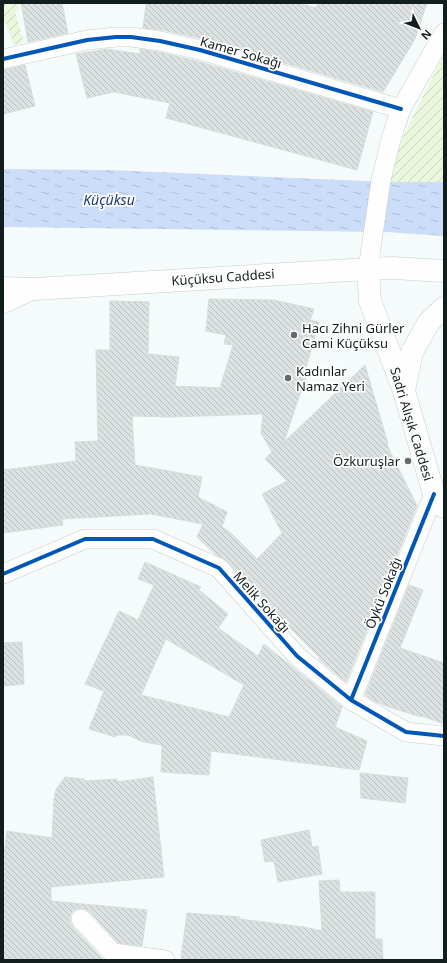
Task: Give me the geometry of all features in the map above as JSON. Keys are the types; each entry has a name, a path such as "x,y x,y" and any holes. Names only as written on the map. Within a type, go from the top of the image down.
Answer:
{"main road":[{"name":"Küçüksu Caddesi","path":"3,288 35,289 320,271 393,268 444,271"},
{"name":"Sadri Alışık Caddesi","path":"368,269 370,300 404,392 439,501"},
{"path":"320,271 352,282 370,300"},
{"path":"404,392 412,352 429,322 444,308"}],"street":[{"path":"368,269 381,180 391,139 401,109 444,33"},
{"name":"Kamer Sokağı","path":"3,59 87,40 131,37 160,41 200,50 401,109"},
{"path":"3,304 35,289"},
{"name":"Öykü Sokağı","path":"351,700 439,501"},
{"name":"Melik Sokağı","path":"3,574 85,539 153,539 219,568 297,656 351,700 406,732 444,736"},
{"path":"81,919 113,953 165,960"}],"green space":[{"path":"3,3 17,3 19,10 15,11 24,42 14,45 6,23 3,23"},
{"path":"444,54 444,182 390,182 396,155 404,135"}],"water":[{"name":"Küçüksu","path":"3,169 108,170 390,182 444,182 444,236 386,232 3,227"}],"building":[{"path":"21,3 62,3 68,33 28,42"},
{"path":"146,3 299,3 316,8 318,3 427,3 415,39 383,92 203,39 162,30 143,28"},
{"path":"107,49 140,54 140,49 197,61 373,112 357,170 166,118 170,103 114,92 87,98 76,54"},
{"path":"25,65 35,106 3,114 3,70"},
{"path":"209,299 274,300 314,309 310,320 319,322 304,375 306,376 284,442 365,365 388,444 387,445 417,506 346,682 319,659 320,658 270,608 227,561 215,554 197,537 203,524 151,514 62,519 63,525 3,533 3,470 76,461 75,442 98,441 96,350 110,350 110,301 149,302 148,354 179,357 175,386 220,388 233,345 224,344 226,335 206,331","holes":["263,414 261,433 272,452 265,459 287,481 262,494 282,533 257,559 231,533 222,527 227,512 198,497 202,477 135,465 132,416 171,417"]},
{"path":"145,562 201,587 199,590 228,614 218,628 258,656 264,644 342,707 335,727 367,741 359,770 211,751 209,775 161,772 162,745 143,742 128,735 117,735 115,737 89,729 104,691 85,684 119,611 138,620 154,585 138,579","holes":["166,639 244,685 229,717 141,695"]},
{"path":"409,585 423,590 400,648 444,663 444,724 389,707 374,701 365,695"},
{"path":"22,642 24,684 3,686 3,643"},
{"path":"360,773 408,778 405,803 361,798"},
{"path":"65,777 84,779 85,781 117,779 117,782 153,777 164,877 51,887 51,901 147,910 142,946 118,943 89,911 79,908 73,911 70,916 70,922 104,960 3,960 3,847 5,848 7,831 52,838 56,789"},
{"path":"309,830 312,847 318,846 322,874 278,882 274,861 265,862 261,840"},
{"path":"339,880 340,892 375,892 375,939 382,939 383,960 201,960 181,958 187,913 240,917 239,919 304,927 322,931 319,881"}],"cycle path":[{"path":"3,59 87,40 131,37 160,41 200,50 401,109"},
{"path":"351,700 434,494"},
{"path":"3,574 85,539 153,539 219,568 297,656 351,700 406,732 444,736"}],"place":[{"name":"Hacı Zihni Gürler Cami Küçüksu","path":"294,335"},
{"name":"Kadınlar Namaz Yeri","path":"288,378"},
{"name":"Özkuruşlar","path":"408,461"}]}
